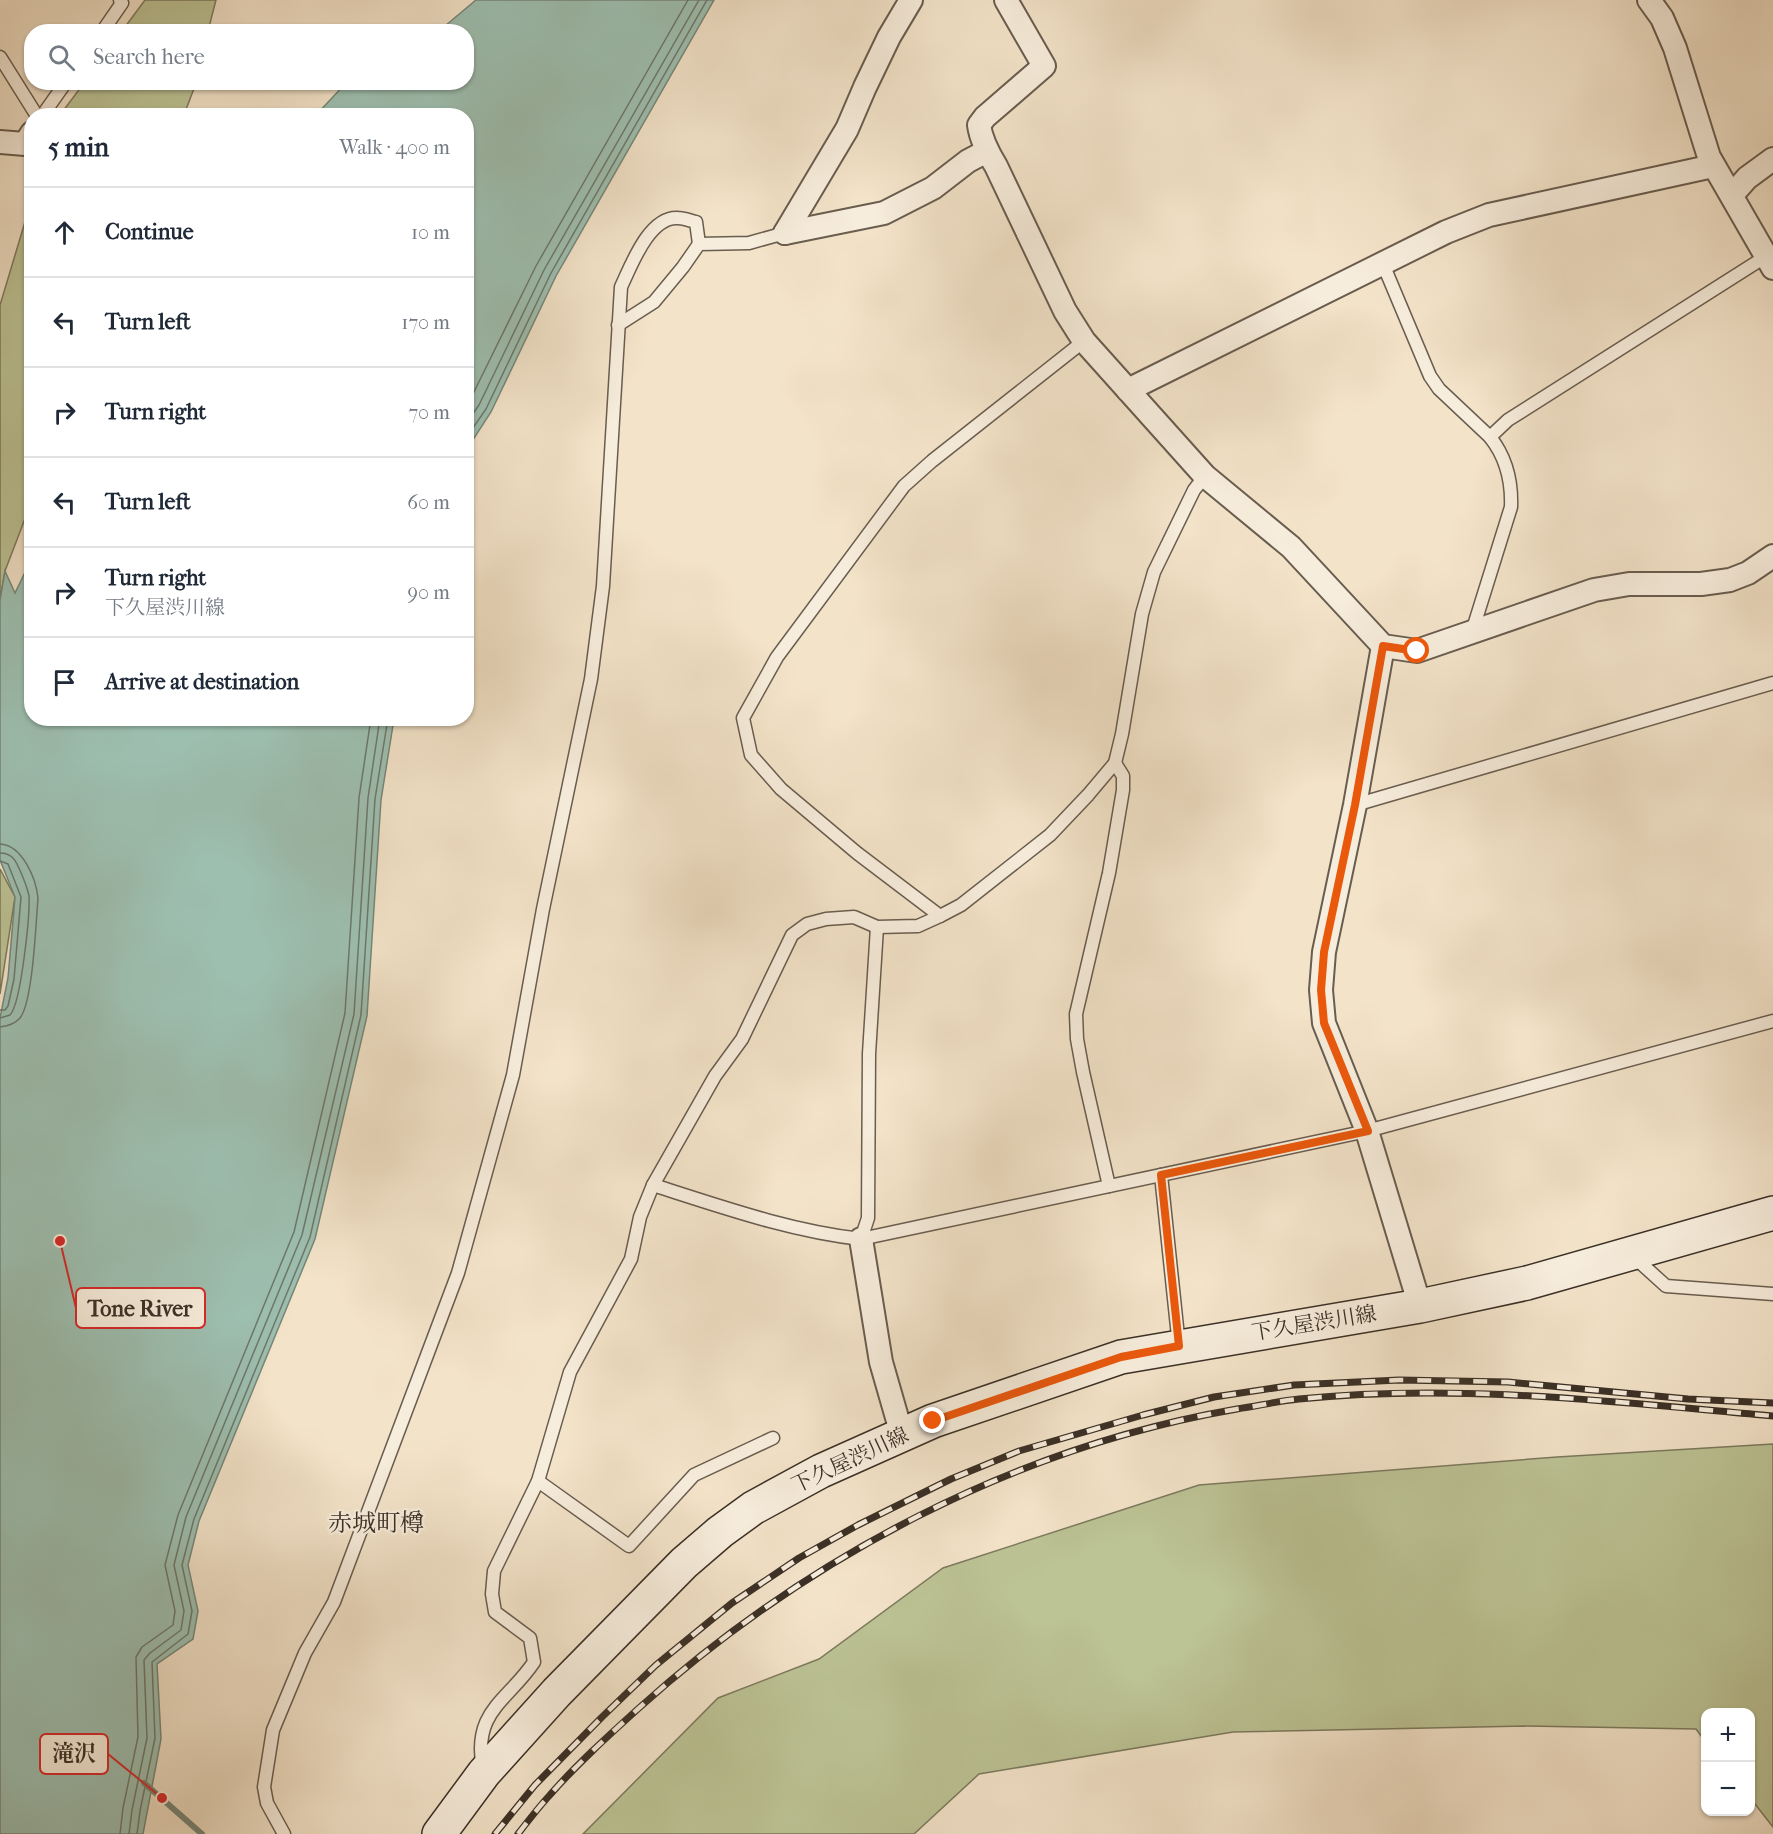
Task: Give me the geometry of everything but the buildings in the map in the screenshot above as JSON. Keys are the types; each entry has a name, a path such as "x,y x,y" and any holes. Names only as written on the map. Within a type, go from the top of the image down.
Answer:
{"main road":[{"name":"下久屋渋川線","path":"439,1834 484,1773 557,1692 684,1563 720,1532 753,1508 821,1471 933,1421 1121,1357 1420,1306 1527,1283 1773,1212"}],"street":[{"path":"785,233 847,129 889,37 911,0"},
{"path":"1006,0 1044,66 986,117 980,125 980,133 1065,311 1084,342 1204,476 1291,547 1383,646 1417,651 1614,585 1701,584 1730,580 1748,573 1773,556"},
{"path":"1649,0 1662,18 1675,48 1713,166 1732,195 1769,263"},
{"path":"0,142 24,144"},
{"path":"785,233 884,213 933,188 968,161 987,151"},
{"path":"1732,195 1747,178 1773,159"},
{"path":"1128,390 1446,232 1489,214 1546,204 1713,166"},
{"path":"1383,646 1355,805 1324,952 1321,990 1324,1023 1368,1131 1420,1306"},
{"path":"861,1239 881,1362 902,1435"}],"lane":[{"path":"108,24 122,3 120,0"},
{"path":"0,57 32,108"},
{"path":"48,108 60,90"},
{"path":"284,1834 267,1803 264,1787 273,1730 305,1653 334,1602 458,1273 513,1075 543,909 591,679 603,586 618,325 621,287 639,248 658,224 676,217 696,222 699,244 683,267 654,302 618,325"},
{"path":"699,244 748,243 785,233"},
{"path":"1490,437 1509,420 1769,263"},
{"path":"1383,264 1430,376 1439,389 1490,437 1501,451 1508,473 1512,492 1511,507 1472,632"},
{"path":"940,916 857,853 781,789 751,755 742,718 777,657 904,486 932,461 1084,342"},
{"path":"484,1773 480,1750 483,1729 499,1701 525,1675 534,1662 530,1638 495,1612 492,1594 494,1571 538,1481 570,1372 631,1259 640,1217 653,1185 715,1076 742,1040 792,935 807,924 826,919 854,917 877,927 918,926 961,906 1050,835 1115,763 1142,614 1154,572 1189,499 1204,476"},
{"path":"1355,805 1773,683"},
{"path":"1109,1186 1083,1072 1077,1039 1076,1014 1109,873 1123,790 1123,776 1115,763"},
{"path":"861,1239 868,1218 869,1054 877,927"},
{"path":"653,1185 747,1215 828,1236 861,1239 1368,1131 1773,1021"},
{"path":"1161,1175 1179,1346"},
{"path":"1631,1254 1666,1286 1773,1294"},
{"path":"538,1481 628,1546 694,1475 773,1438"}],"shaded area":[{"path":"145,0 216,0 210,24 127,24"},
{"path":"79,90 193,90 187,108 65,108"},
{"path":"24,225 24,521 5,571 0,600 0,305"},
{"path":"0,869 15,897 0,994"},
{"path":"1773,1444 1773,1827 1755,1804 1755,1708 1701,1708 1701,1736 1696,1729 1526,1726 1233,1732 979,1774 914,1834 583,1834 718,1698 819,1659 943,1568 1199,1485 1557,1457"}],"water":[{"path":"476,0 714,0 556,276 491,412 474,438 474,108 323,108 339,90 474,90 474,24 447,24"},
{"path":"5,571 15,593 24,574 24,726 393,726 381,800 367,1016 315,1239 199,1521 188,1565 198,1611 193,1639 157,1664 161,1739 143,1834 0,1834 0,1018 8,978 15,897 0,860 0,600"}],"waterway":[{"path":"144,1783 202,1834"}],"railway":[{"path":"495,1834 535,1785 602,1717 656,1665 732,1603 799,1558 858,1525 951,1479 1019,1451 1214,1397 1294,1385 1399,1380 1508,1382 1688,1399 1773,1403"},
{"path":"518,1834 570,1773 639,1708 704,1654 772,1603 843,1557 917,1516 994,1481 1073,1451 1154,1427 1237,1409 1291,1400 1358,1395 1418,1393 1536,1396 1773,1416"}],"place":[{"name":"Tone River","path":"60,1241"},
{"name":"滝沢","path":"162,1798"}],"district":[{"name":"赤城町樽","path":"376,1523"}],"route":[{"path":"933,1421 1121,1357 1179,1346 1161,1175 1368,1131 1324,1023 1321,990 1324,952 1355,805 1383,646 1417,651"}]}
